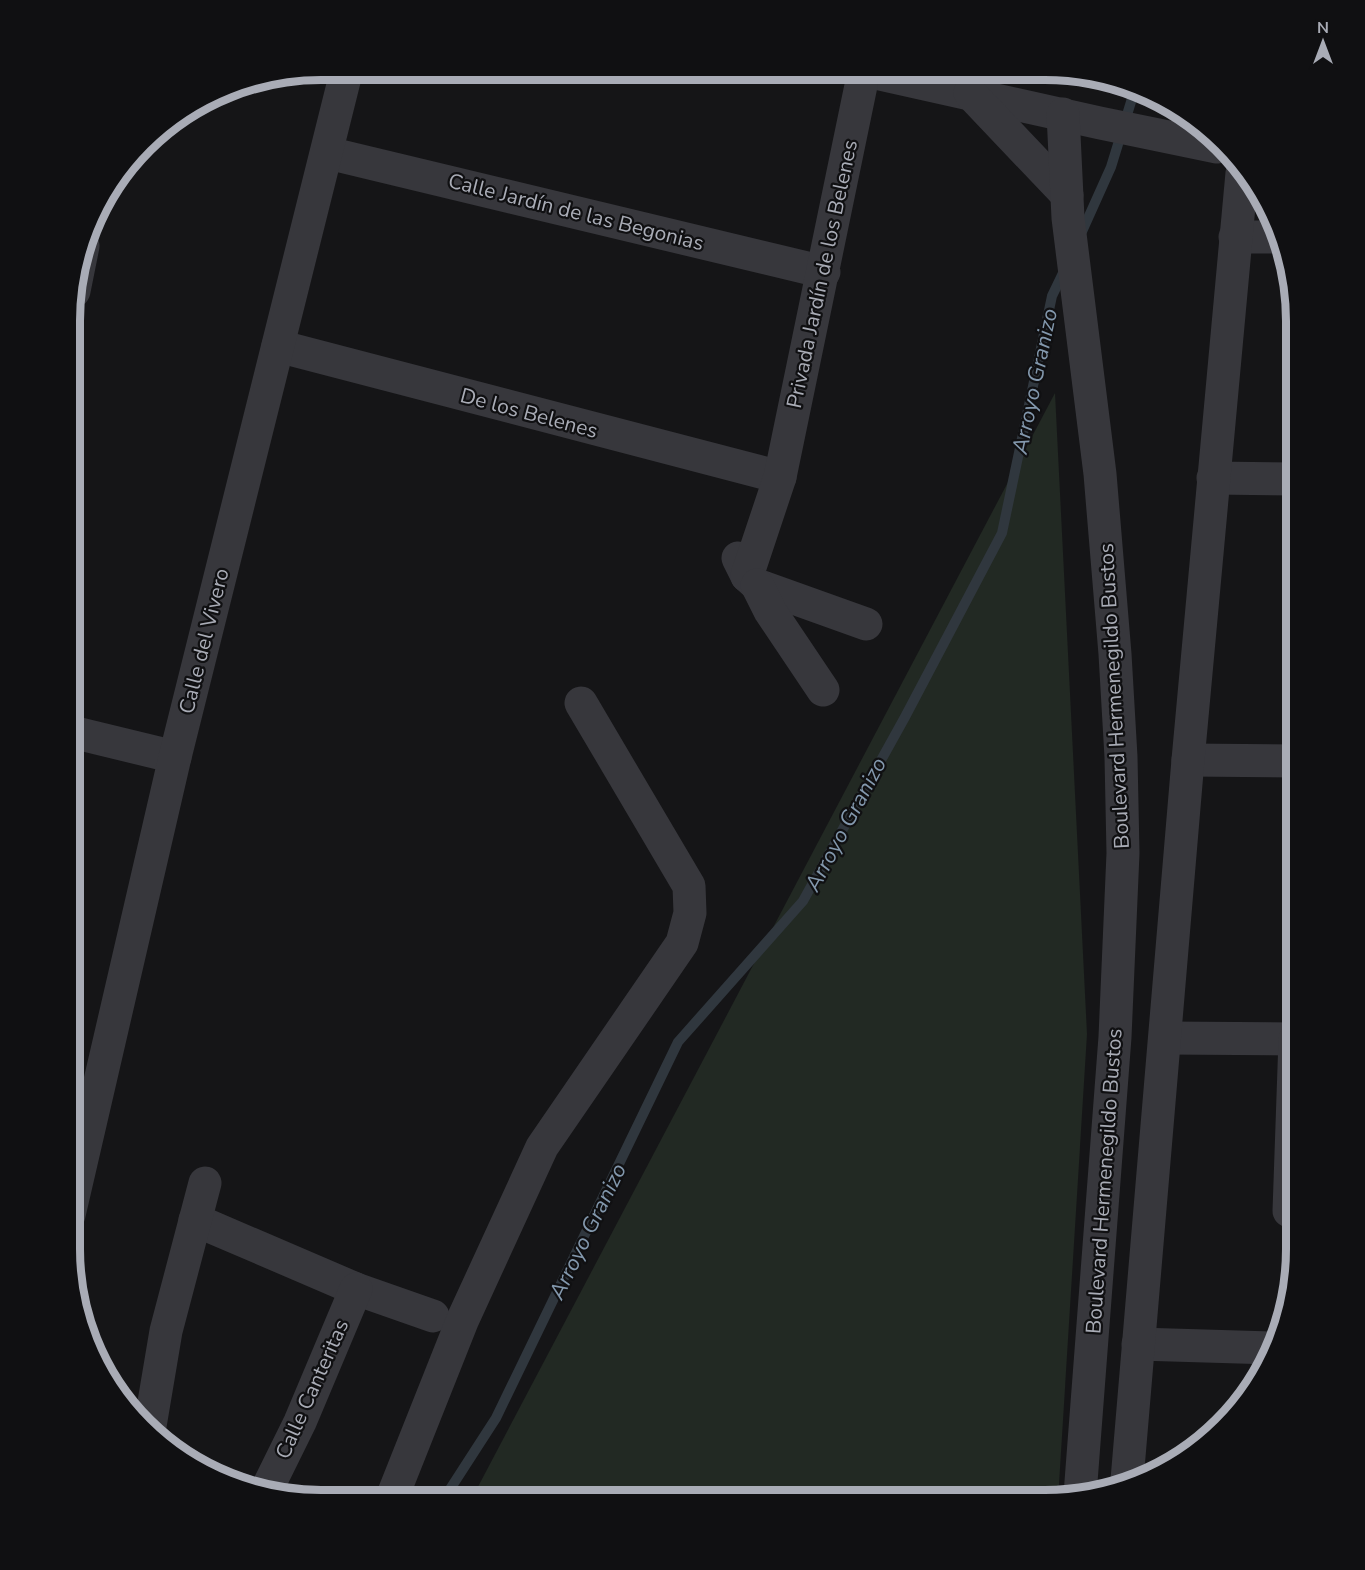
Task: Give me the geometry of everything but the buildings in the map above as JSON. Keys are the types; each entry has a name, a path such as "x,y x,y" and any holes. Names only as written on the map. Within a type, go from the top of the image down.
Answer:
{"street":[{"name":"Calle del Vivero","path":"80,1167 175,757 344,80"},
{"name":"Privada Jardín de los Belenes","path":"752,581 771,476 824,272 863,80"},
{"path":"908,80 1210,146"},
{"path":"970,93 1067,207"},
{"name":"Boulevard Hermenegildo Bustos","path":"1063,114 1067,207 1100,474 1115,654 1121,757 1123,853 1115,1037 1081,1487"},
{"name":"Calle Jardín de las Begonias","path":"327,153 824,272"},
{"path":"1127,1476 1188,760 1241,181"},
{"path":"1235,237 1271,237"},
{"name":"De los Belenes","path":"278,346 771,476"},
{"path":"1213,478 1286,479"},
{"path":"752,581 866,624"},
{"path":"752,581 823,690"},
{"path":"395,1490 463,1319 542,1147 682,943 690,913 688,886 581,703"},
{"path":"80,734 175,757"},
{"path":"1188,760 1286,761"},
{"path":"1166,1038 1286,1039"},
{"path":"151,1421 166,1330 205,1183"},
{"path":"195,1220 356,1289 433,1316"},
{"name":"Calle Canteritas","path":"269,1485 300,1422 356,1289"},
{"path":"1138,1344 1265,1348"}],"shaded area":[{"path":"1055,393 1087,1034 1059,1490 476,1490"}],"waterway":[{"name":"Arroyo Granizo","path":"1080,236 1111,167 1133,96"},
{"name":"Arroyo Granizo","path":"449,1490 496,1418 678,1042 803,901 905,717 1002,533 1052,296 1065,269"}]}
